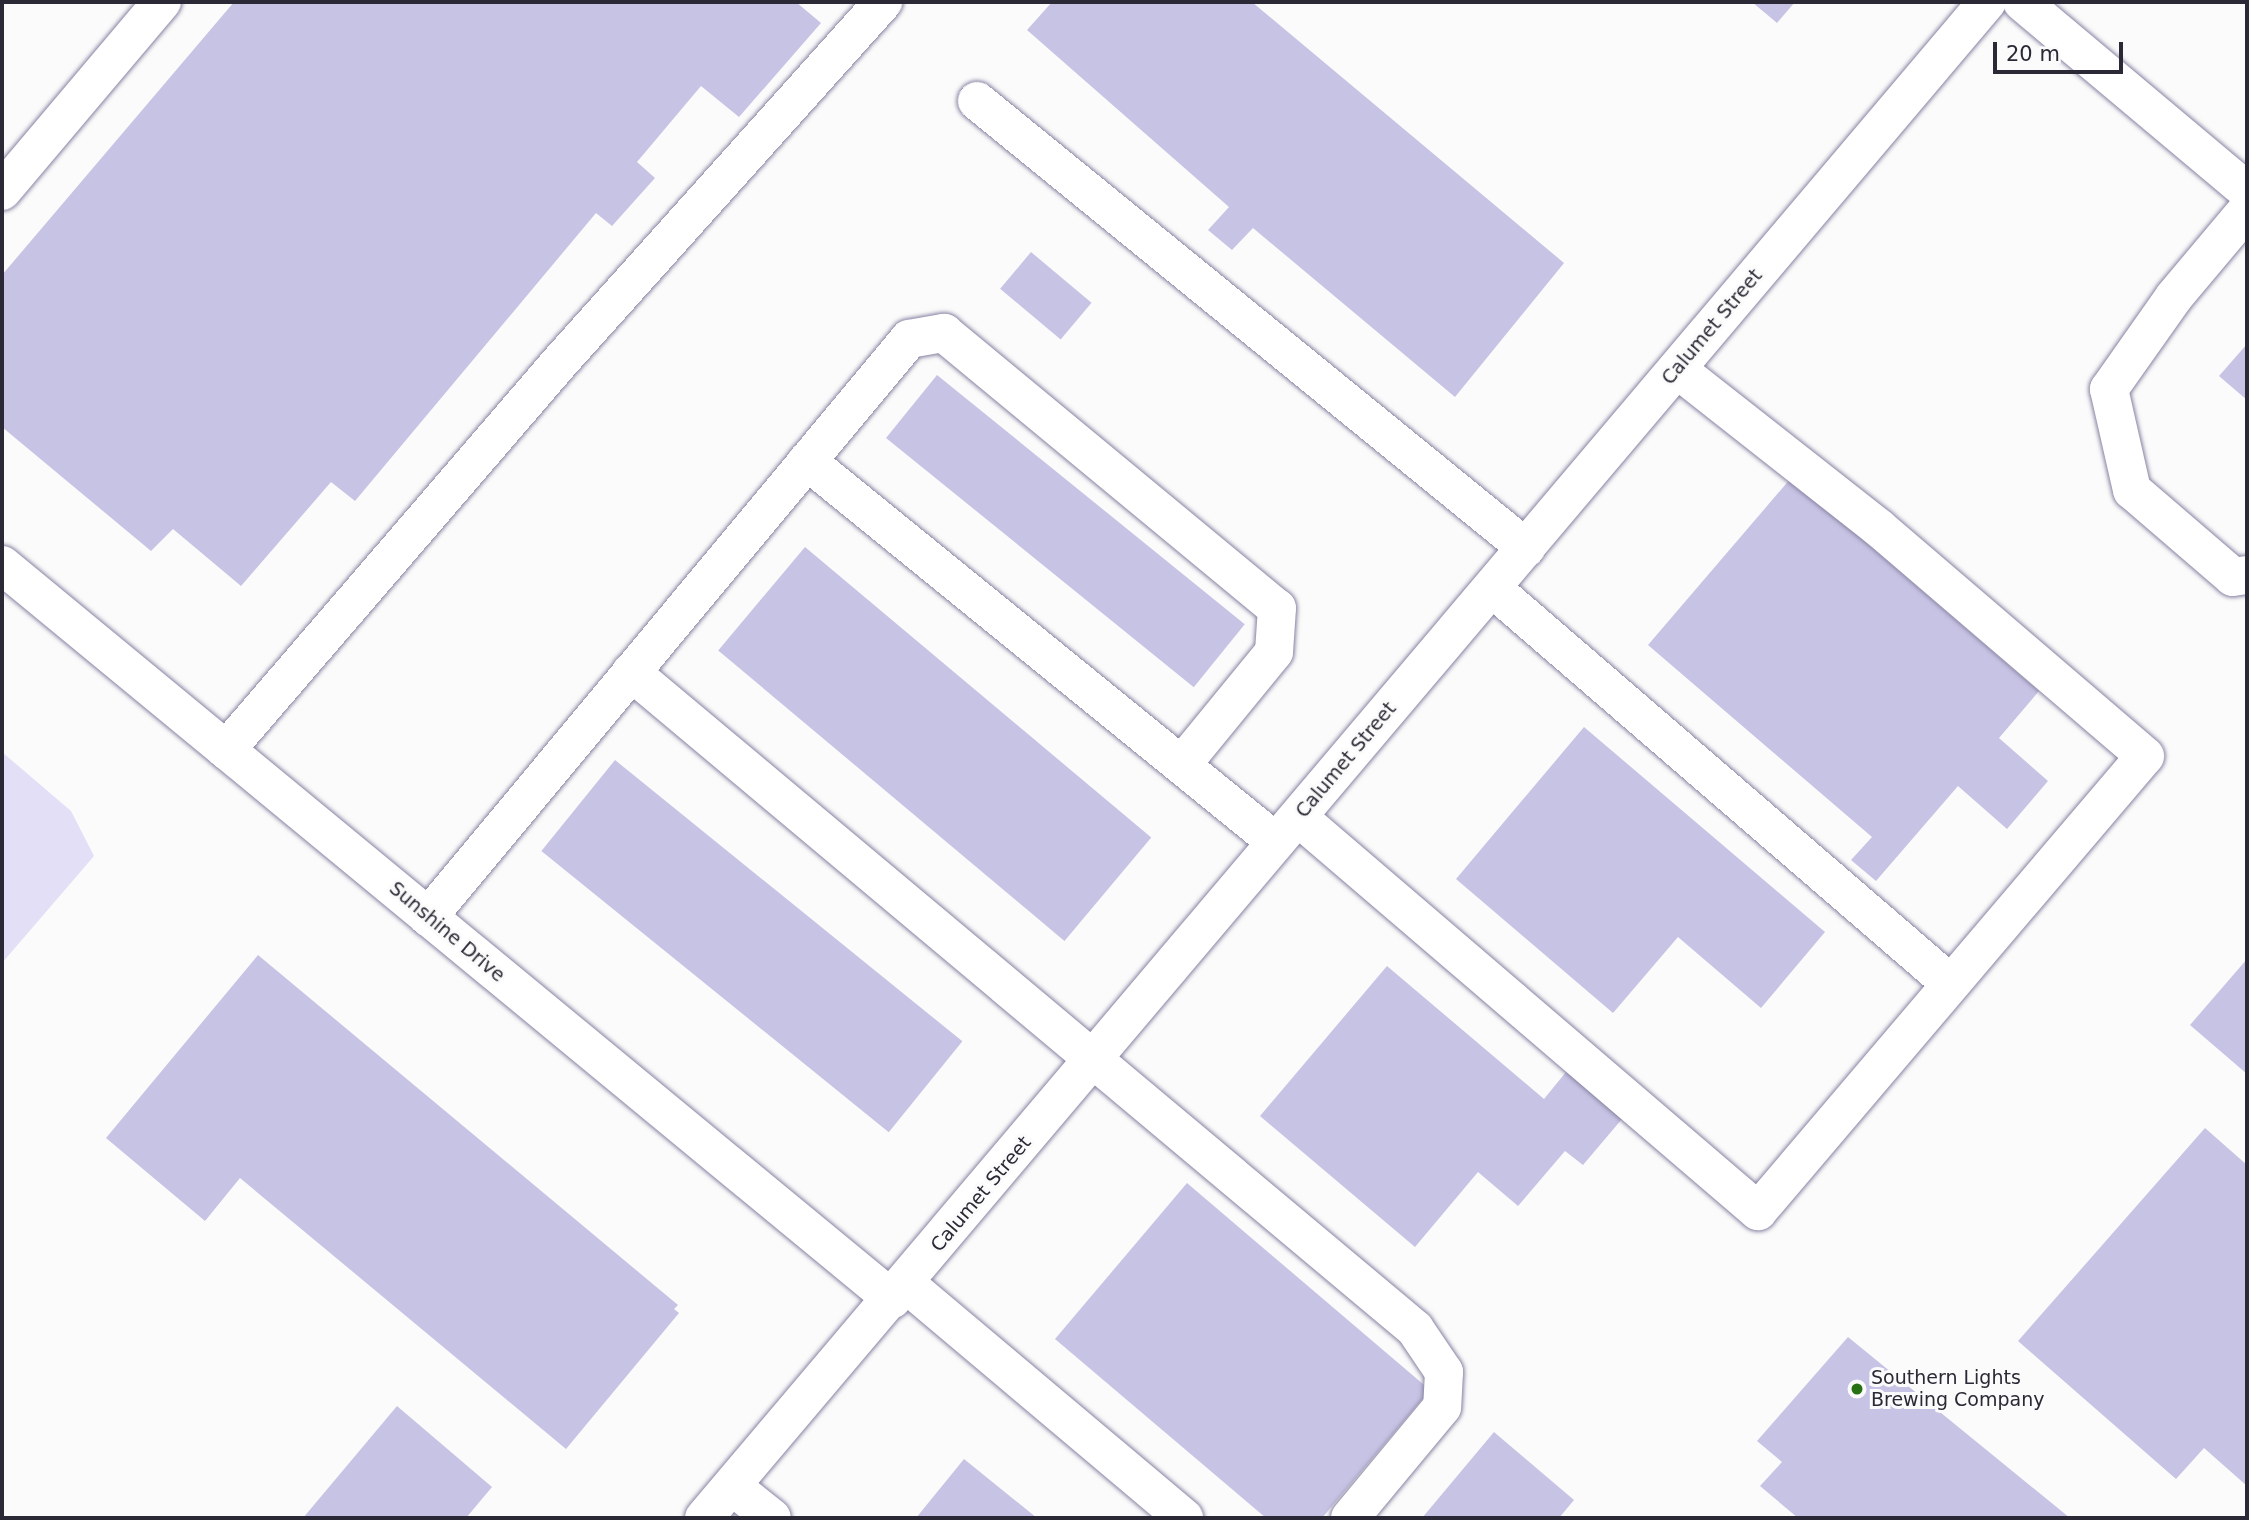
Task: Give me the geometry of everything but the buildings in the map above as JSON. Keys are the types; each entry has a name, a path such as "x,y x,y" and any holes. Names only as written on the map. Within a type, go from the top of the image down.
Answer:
{"street":[{"path":"2,191 162,2"},
{"path":"226,750 560,362 883,2"},
{"name":"Calumet Street","path":"705,1518 1987,2"},
{"path":"2022,2 2247,191"},
{"path":"977,101 1526,548"},
{"path":"2247,210 2174,297 2109,389 2132,490 2233,578 2247,575"},
{"path":"429,916 909,338 944,333 1277,608 1274,652 1183,763"},
{"path":"807,461 1183,763 1287,829 1758,1211 2146,756 1879,528 1677,369"},
{"name":"Sunshine Drive","path":"2,565 429,916 1184,1518"},
{"path":"1492,588 1951,984"},
{"path":"631,672 1093,1062 1415,1329 1436,1355 1444,1372 1442,1407 1350,1518"},
{"path":"732,1486 772,1518"}],"shaded area":[{"path":"2,752 71,811 94,856 2,963"}],"place":[{"name":"Southern Lights Brewing Company","path":"1857,1389"}]}
